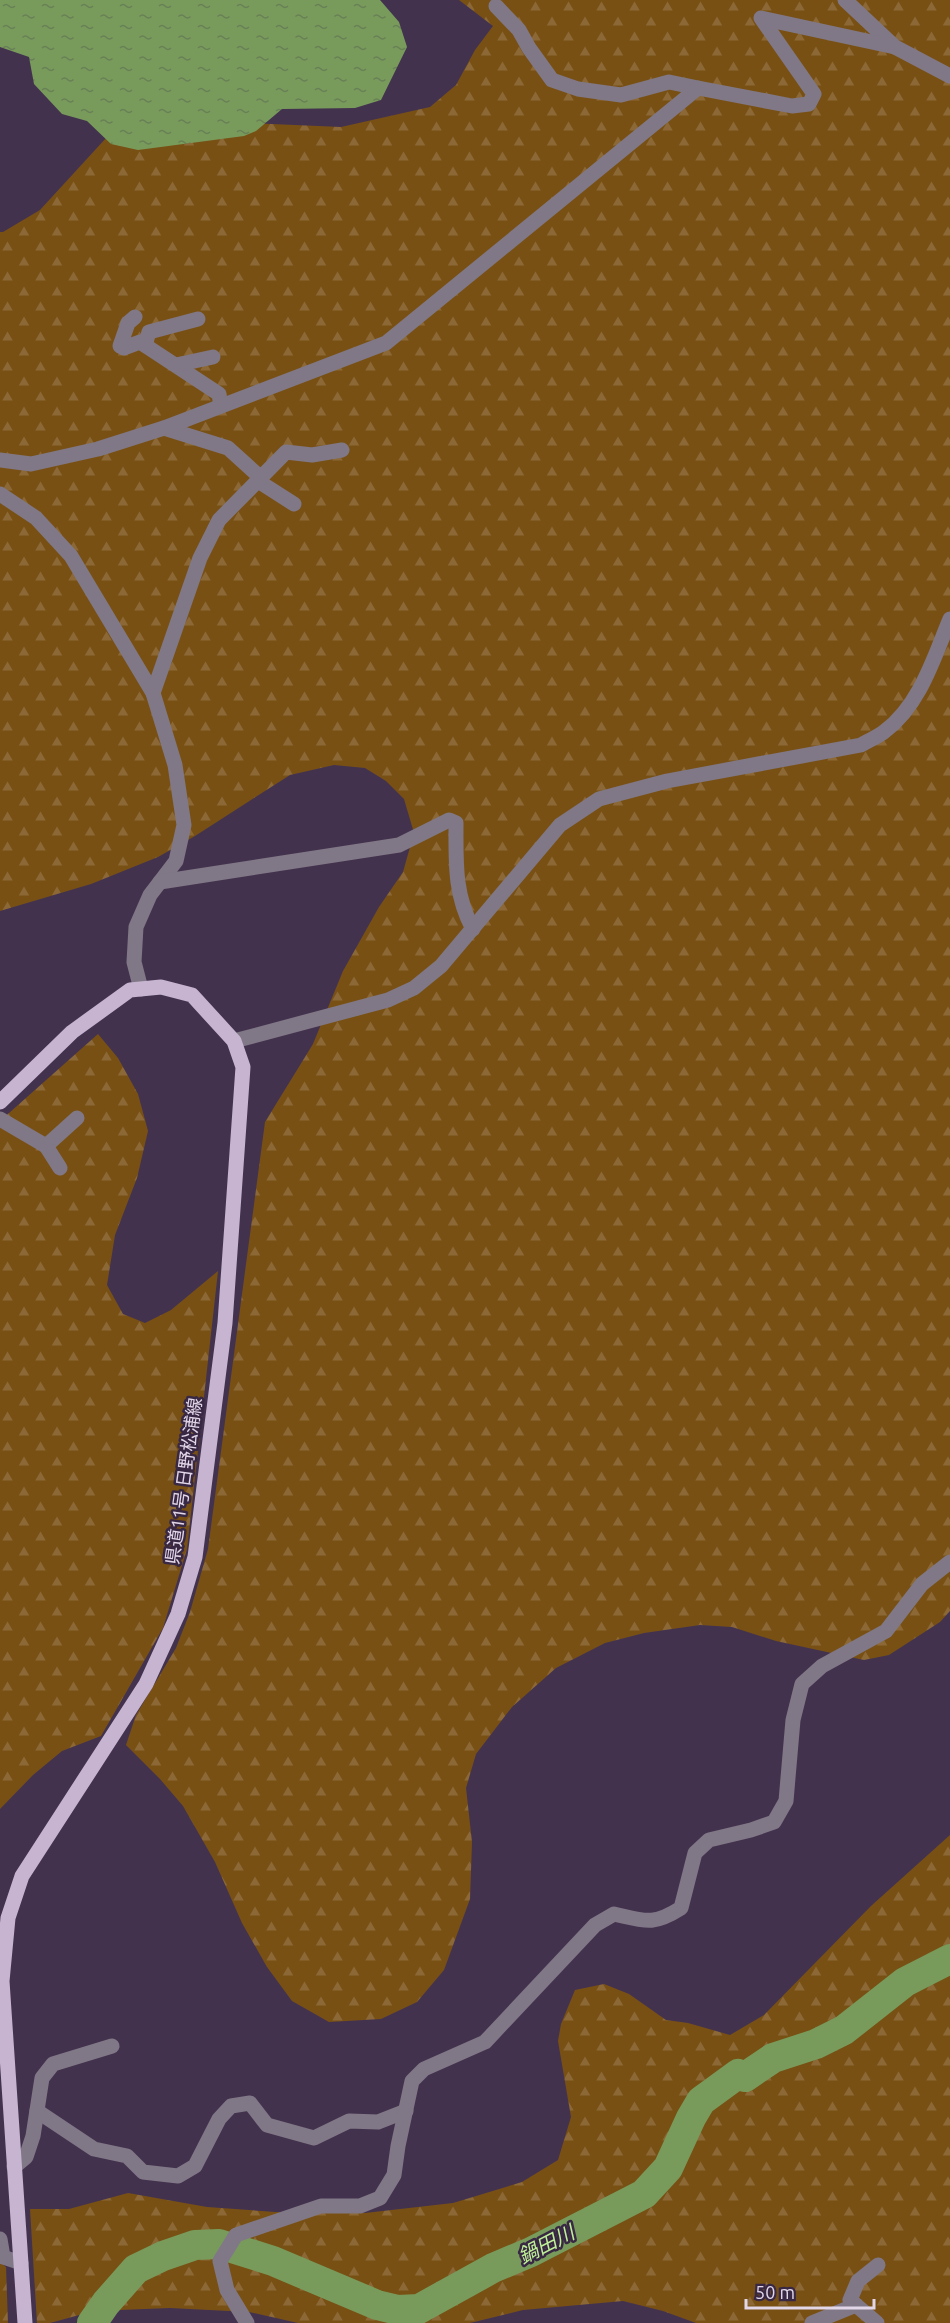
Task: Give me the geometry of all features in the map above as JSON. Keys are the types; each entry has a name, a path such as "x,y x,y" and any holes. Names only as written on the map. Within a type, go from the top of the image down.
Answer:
{"main road":[{"name":"県道11号 日野松浦線","path":"0,1102 72,1032 130,990 161,987 192,995 234,1041 243,1067 225,1323 195,1557 178,1614 146,1684 22,1876 8,1918 2,1981 26,2323"}],"street":[{"path":"845,0 896,47 950,76"},
{"path":"496,6 519,30 528,48 552,80 578,89 621,95 669,82 792,106 809,104 814,94 761,18 896,47"},
{"path":"0,460 31,464 98,449 164,428 386,343 698,88"},
{"path":"135,317 128,323 120,346 124,348 140,342 146,345 219,394 221,406"},
{"path":"146,345 149,332 198,318"},
{"path":"176,365 213,357"},
{"path":"164,428 228,448 260,480 294,504"},
{"path":"153,693 200,558 219,520 286,452 312,455 342,450"},
{"path":"0,494 36,518 71,556 153,693 175,765 184,825 177,861 150,895 136,927 134,963 141,989"},
{"path":"234,1041 388,1000 414,988 441,966 560,825 599,799 667,781 861,745 885,731 906,711 925,680 950,619"},
{"path":"160,882 399,845 449,820 456,823 457,884 464,913 473,929"},
{"path":"46,1146 76,1118"},
{"path":"0,1119 46,1146 60,1168"},
{"path":"247,2323 227,2290 220,2261 236,2235 321,2206 360,2206 380,2198 394,2175 412,2081 424,2069 485,2042 595,1925 614,1914 648,1922 666,1917 681,1908 695,1853 709,1840 774,1822 786,1801 794,1720 802,1684 822,1666 886,1631 922,1584 950,1563"},
{"path":"14,2167 26,2157 33,2136 42,2078 53,2064 112,2046"},
{"path":"37,2111 94,2149 127,2156 143,2172 178,2176 195,2166 219,2120 231,2106 250,2103 267,2125 314,2138 348,2121 378,2122 406,2112"},
{"path":"0,2239 3,2257 21,2263"},
{"path":"877,2323 850,2300 858,2280 878,2265"},
{"path":"812,2323 856,2305"}],"green space":[{"path":"459,0 950,0 950,1611 940,1622 889,1655 864,1660 776,1641 732,1627 700,1625 644,1633 605,1643 556,1668 512,1707 476,1754 466,1788 472,1842 470,1899 444,1970 417,2002 381,2019 329,2022 292,2001 267,1967 242,1923 215,1862 183,1806 126,1745 136,1715 176,1648 190,1612 208,1549 265,1122 313,1044 343,971 379,907 403,872 414,833 404,799 386,781 365,768 334,765 290,775 158,857 91,884 0,911 0,232 40,210 107,137 228,122 341,127 430,107 456,85 475,50 493,26"},
{"path":"98,1034 118,1058 138,1094 148,1131 137,1178 115,1235 107,1285 123,1314 145,1323 171,1310 218,1271 187,1549 163,1628 101,1736 62,1751 33,1775 0,1809 0,1121"},
{"path":"950,1835 950,2323 696,2323 663,2311 623,2301 523,2310 470,2323 298,2323 249,2312 170,2308 94,2311 50,2323 37,2323 30,2209 69,2209 128,2193 207,2207 275,2212 365,2213 453,2203 522,2182 558,2160 571,2117 558,2041 561,2024 575,1990 604,1984 629,1994 666,2020 688,2023 730,2035 764,2015 871,1906"},
{"path":"0,2262 6,2267 8,2323 0,2323"}],"water":[{"path":"0,0 380,0 399,22 407,47 381,100 355,108 282,109 256,131 244,136 138,150 111,144 87,121 62,114 34,84 29,57 0,47"}],"waterway":[{"name":"鍋田川","path":"92,2323 136,2269 163,2256 195,2245 219,2244 273,2261 377,2305 398,2310 419,2309 493,2268 531,2252 644,2194 668,2168 701,2101 738,2074 745,2077 773,2058 816,2044 844,2030 905,1982 950,1959"}]}
